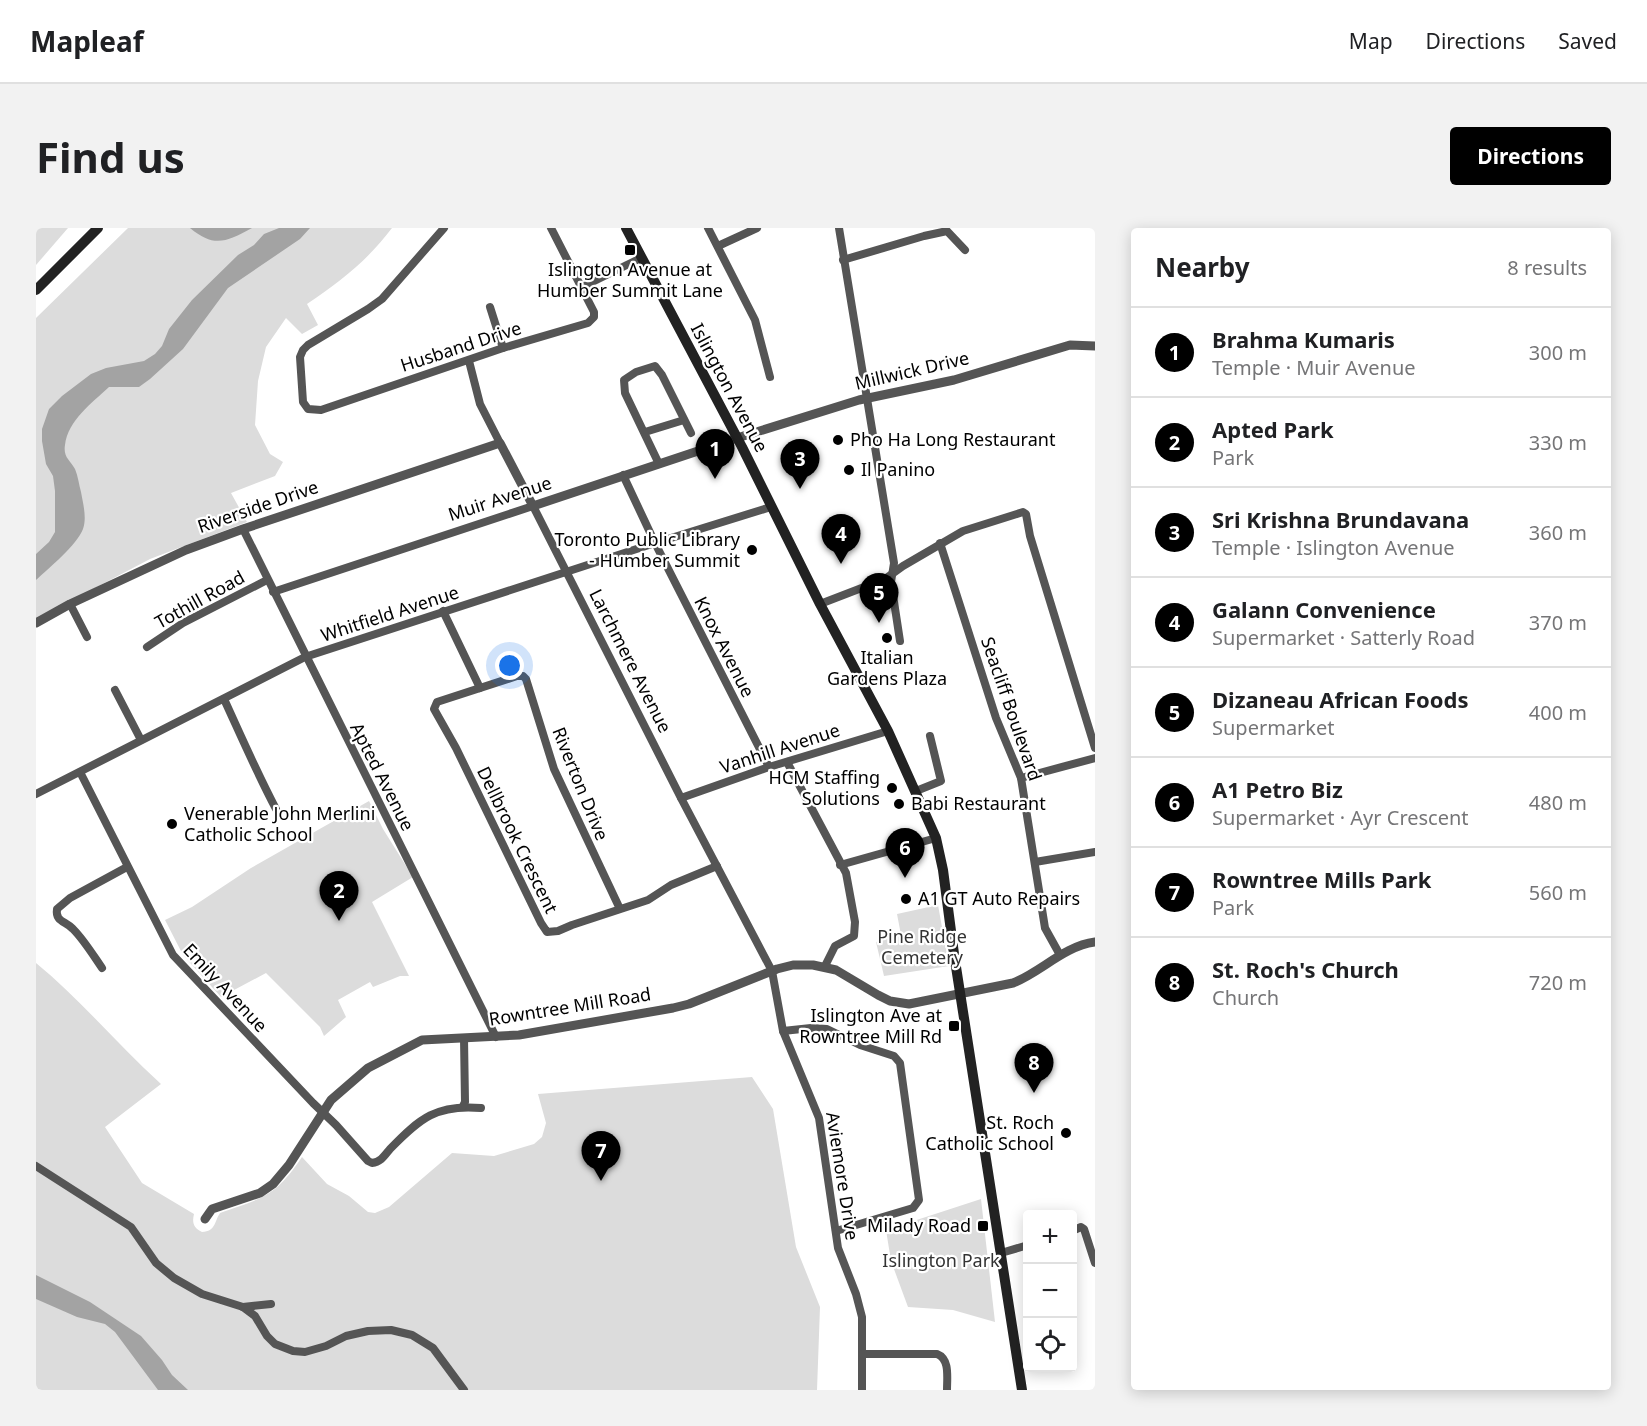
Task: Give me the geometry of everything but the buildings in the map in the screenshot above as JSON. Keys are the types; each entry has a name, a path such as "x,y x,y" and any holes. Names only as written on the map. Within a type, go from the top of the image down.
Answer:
{"main road":[{"path":"36,290 98,228"},
{"name":"Islington Avenue","path":"626,228 888,731 936,838 943,870 1023,1390"}],"street":[{"path":"299,416 306,407 300,357 303,350 382,299 444,228"},
{"path":"551,228 582,287 641,258"},
{"path":"708,228 755,320 770,377"},
{"path":"718,246 757,228"},
{"path":"839,228 894,563 891,582 900,641"},
{"path":"843,260 923,232 947,231 965,250"},
{"name":"Husband Drive","path":"306,407 321,410 503,348 588,323 594,317 594,312 582,287"},
{"path":"490,307 503,348"},
{"name":"Millwick Drive","path":"737,438 867,398 954,380 1070,345 1095,346"},
{"name":"Larchmere Avenue","path":"469,361 480,404 772,971"},
{"path":"659,464 625,393 624,380 636,372 655,366 662,375 691,433"},
{"path":"645,432 684,420"},
{"name":"Muir Avenue","path":"273,592 737,438"},
{"name":"Riverside Drive","path":"36,623 70,604 186,550 500,443"},
{"name":"Knox Avenue","path":"623,475 769,768"},
{"name":"Whitfield Avenue","path":"36,794 305,657 771,507"},
{"path":"820,604 885,579 940,543 963,531 1019,512 1025,513 1033,548 1095,748"},
{"name":"Apted Avenue","path":"243,529 496,1038"},
{"name":"Seacliff Boulevard","path":"940,543 996,718 1021,778 1044,928 1060,956"},
{"name":"Tothill Road","path":"147,647 191,619 267,580"},
{"path":"70,604 87,637"},
{"path":"443,611 480,688"},
{"name":"Riverton Drive","path":"480,688 517,676 523,676 526,680 554,769 620,909"},
{"name":"Dellbrook Crescent","path":"480,688 439,700 434,710 456,748 548,932 553,933 648,900 670,885 717,866"},
{"path":"115,690 141,740"},
{"path":"224,699 245,743 251,762 276,809"},
{"name":"Vanhill Avenue","path":"681,798 888,731"},
{"path":"916,791 941,781 930,736"},
{"path":"1021,778 1095,758"},
{"path":"787,762 846,873 849,884 856,932 852,939 835,946 825,966"},
{"name":"Emily Avenue","path":"80,772 172,955 372,1163 380,1161 410,1128 425,1117 439,1110 463,1106"},
{"path":"840,865 936,838"},
{"path":"1035,862 1095,852"},
{"path":"102,968 73,928 59,919 57,909 70,898 128,867"},
{"name":"Rowntree Mill Road","path":"205,1219 212,1209 260,1193 273,1184 284,1172 331,1100 358,1076 404,1047 429,1038 496,1038 519,1035 689,1004 793,965 825,966 847,975 878,995 909,1004 1013,983 1079,946 1095,942"},
{"name":"Aviemore Drive","path":"772,971 783,1031 819,1118 842,1260 860,1305 864,1328 862,1390"},
{"path":"783,1031 827,1029 860,1045 894,1056 900,1063 919,1200 913,1208 899,1214 836,1231"},
{"path":"464,1038 465,1102 463,1106 481,1108"},
{"path":"36,1166 131,1227 156,1263 174,1278 202,1294 243,1307 255,1316 267,1336 275,1344 292,1351 314,1351 346,1336 368,1331 391,1330 412,1335 434,1348 464,1390"},
{"path":"1077,1229 1081,1227 1084,1229 1095,1263"},
{"path":"1001,1253 1023,1246"},
{"path":"243,1307 271,1304"},
{"path":"863,1354 941,1355 946,1362 947,1390"}],"green space":[{"path":"36,228 68,228 36,265"},
{"path":"128,228 392,228 353,270 307,304 318,325 302,334 286,318 266,347 258,381 255,425 270,454 283,462 275,476 231,493 247,522 150,559 36,619 36,318"},
{"path":"369,801 383,829 413,877 372,902 409,976 400,976 373,987 370,982 338,1000 346,1017 324,1036 320,1027 266,973 221,997 183,955 165,920 192,907 251,868"},
{"name":"Pine Ridge Cemetery","path":"938,905 949,966 884,976 876,942 901,935 897,914"},
{"path":"36,963 161,1084 105,1127 142,1183 194,1214 194,1224 202,1232 212,1228 220,1213 258,1199 275,1189 302,1157 327,1184 349,1196 368,1212 375,1213 389,1207 452,1153 494,1156 534,1144 542,1137 546,1123 538,1094 752,1077 773,1109 796,1247 820,1307 817,1390 36,1390"},
{"name":"Islington Park","path":"981,1199 995,1322 953,1310 908,1307 891,1261 886,1230"}],"shaded area":[{"path":"190,228 252,228 235,237 220,241 206,238"},
{"path":"279,228 310,228 300,239 228,288 183,349 150,379 139,387 109,387 76,420 67,436 65,449 78,478 85,520 83,529 69,549 36,580 36,554 49,542 55,532 53,476 46,464 42,441 42,429 49,409 91,374 106,368 144,361 155,354 162,346 169,329 192,300 238,255 254,245 264,234"},
{"path":"36,1275 90,1302 141,1336 172,1375 188,1390 158,1390 115,1332 105,1324 77,1317 36,1299"}],"place":[{"name":"Islington Avenue at Humber Summit Lane","path":"630,250"},
{"name":"Pho Ha Long Restaurant","path":"838,440"},
{"name":"Il Panino","path":"849,470"},
{"name":"Brahma Kumaris","path":"715,479"},
{"name":"Sri Krishna Brundavana","path":"800,489"},
{"name":"Toronto Public Library - Humber Summit","path":"752,550"},
{"name":"Galann Convenience","path":"841,564"},
{"name":"Dizaneau African Foods","path":"879,623"},
{"name":"Italian Gardens Plaza","path":"887,638"},
{"name":"HCM Staffing Solutions","path":"892,788"},
{"name":"Babi Restaurant","path":"899,804"},
{"name":"Venerable John Merlini Catholic School","path":"172,824"},
{"name":"A1 Petro Biz","path":"905,878"},
{"name":"A1 GT Auto Repairs","path":"906,899"},
{"name":"Apted Park","path":"339,921"},
{"name":"Islington Ave at Rowntree Mill Rd","path":"954,1026"},
{"name":"St. Roch's Church","path":"1034,1093"},
{"name":"St. Roch Catholic School","path":"1066,1133"},
{"name":"Rowntree Mills Park","path":"601,1181"},
{"name":"Milady Road","path":"983,1226"}]}
